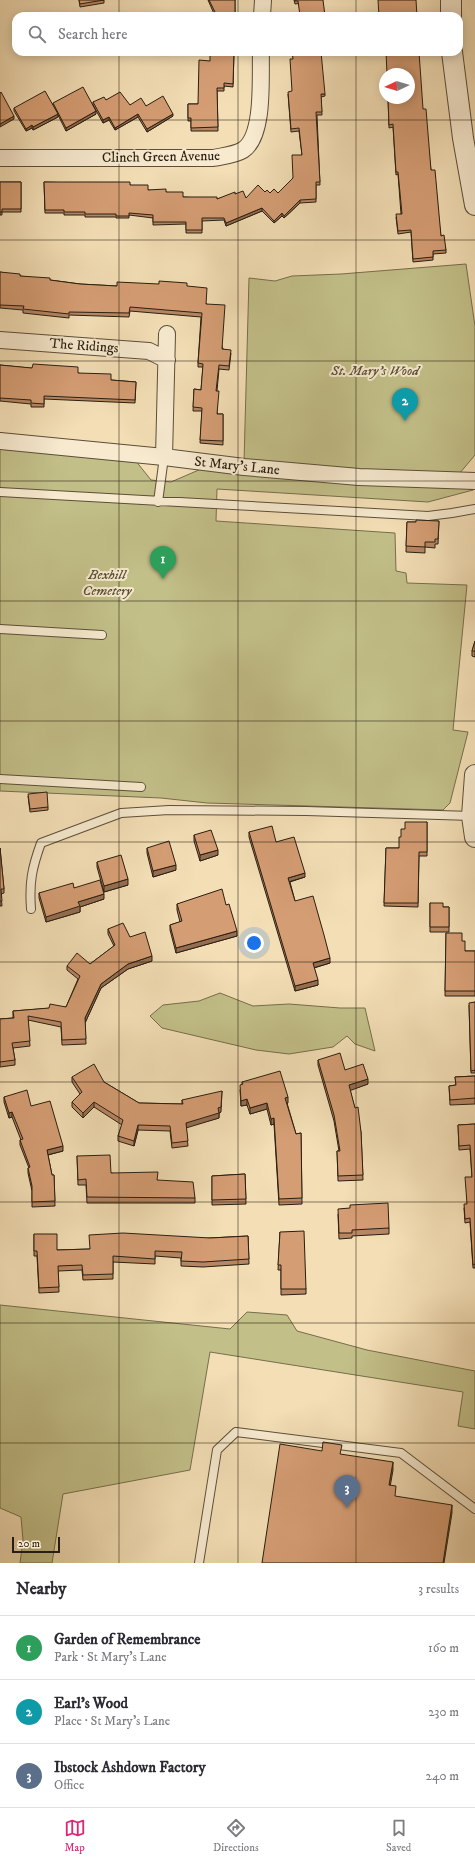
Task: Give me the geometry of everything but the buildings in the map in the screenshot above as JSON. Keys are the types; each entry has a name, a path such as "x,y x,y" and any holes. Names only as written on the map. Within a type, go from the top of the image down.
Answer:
{"street":[{"path":"262,12 263,0"},
{"path":"451,12 452,0"},
{"name":"Clinch Green Avenue","path":"0,158 213,158 228,155 244,149 254,137 259,118 261,56"},
{"path":"453,56 463,138 475,205"},
{"path":"164,457 167,334"},
{"name":"The Ridings","path":"0,340 149,351 167,360"},
{"name":"St Mary's Lane","path":"0,441 164,457 244,467 359,477 475,481"},
{"path":"475,775 472,816 475,837"}],"lane":[{"path":"158,502 164,457"},
{"path":"0,492 428,516 452,514 475,509"},
{"path":"0,629 102,635"},
{"path":"0,779 141,786"},
{"path":"31,909 30,884 34,862 41,843 122,813 176,810 306,811 472,816"},
{"path":"199,1563 217,1450 236,1432 401,1453 475,1509"}],"green space":[{"name":"St. Mary's Wood","path":"466,264 475,326 475,455 459,474 360,470 244,462 249,278 275,281 292,276 341,274"},
{"name":"Bexhill Cemetery","path":"0,448 135,460 151,480 171,482 201,469 358,484 446,488 462,487 473,490 428,502 217,489 216,521 395,533 396,571 406,573 407,583 467,585 453,730 468,732 450,803 443,810 207,803 161,798 0,791"},
{"path":"220,993 253,1006 289,1004 340,1008 365,1008 375,1051 355,1044 347,1036 333,1047 289,1054 256,1050 162,1028 150,1016 163,1005 199,1001"},
{"path":"0,1305 230,1329 247,1312 287,1315 297,1331 367,1350 475,1371 475,1429 458,1426 463,1392 210,1352 190,1470 63,1494 52,1563 20,1563 23,1540 21,1517 0,1508"}],"place":[{"name":"Earl's Wood","path":"405,421"},
{"name":"Garden of Remembrance","path":"163,579"},
{"name":"Ibstock Ashdown Factory","path":"347,1508"}]}
